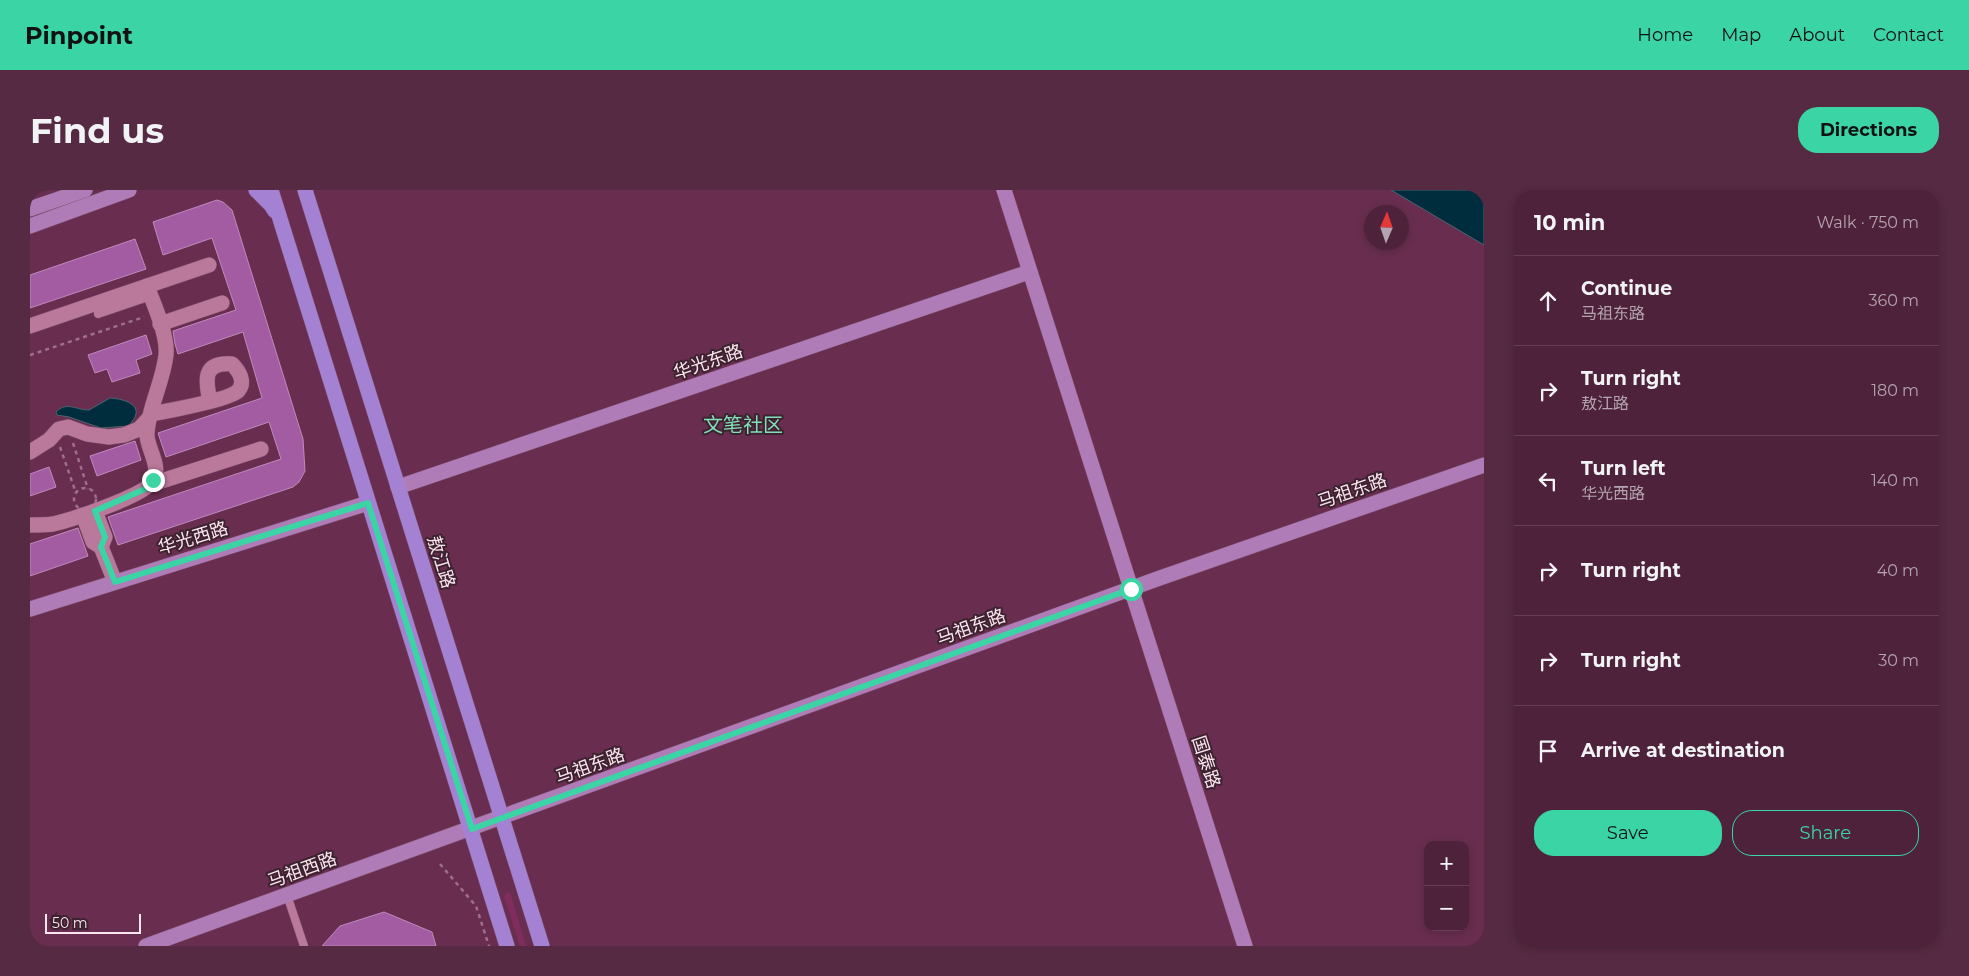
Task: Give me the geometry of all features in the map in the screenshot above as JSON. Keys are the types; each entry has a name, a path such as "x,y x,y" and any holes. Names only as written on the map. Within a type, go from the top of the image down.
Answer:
{"main road":[{"path":"256,190 271,205 281,223"},
{"path":"271,190 507,946"},
{"name":"敖江路","path":"305,190 542,946"},
{"path":"312,190 313,216"}],"street":[{"path":"30,210 85,190"},
{"path":"30,226 129,190"},
{"name":"国泰路","path":"1004,190 1245,946"},
{"path":"30,326 149,291 209,265"},
{"name":"华光东路","path":"398,487 1029,272"},
{"path":"30,525 52,524 89,513 145,489 153,480 155,468 147,435 150,415 166,354 158,318 149,291"},
{"path":"158,318 222,303"},
{"path":"30,452 62,430 109,437 124,435 139,429 150,415 210,401"},
{"path":"149,485 261,449"},
{"name":"马祖东路","path":"472,829 1131,589 1484,464"},
{"name":"华光西路","path":"30,609 368,503"},
{"path":"89,513 93,542 101,547 115,582"},
{"name":"马祖西路","path":"146,946 472,829"}],"lane":[{"path":"98,314 149,291"},
{"path":"287,895 304,946"}],"path":[{"path":"30,192 37,190"},
{"path":"30,355 158,318"},
{"path":"62,430 88,489"},
{"path":"62,430 76,492"},
{"path":"440,864 476,906 489,946"}],"shaded area":[{"path":"508,892 511,895 526,946 520,946 504,896"}],"water":[{"path":"1391,190 1484,190 1484,245"},
{"path":"110,398 128,402 136,409 134,419 128,426 101,428 57,415 56,412 64,407 89,410"}],"building":[{"path":"217,200 223,202 232,210 303,439 305,471 299,482 293,487 118,545 108,517 281,459 269,422 166,457 158,433 262,398 243,332 178,354 175,344 173,331 236,310 212,238 163,255 153,222"},
{"path":"135,239 146,269 30,308 30,275"},
{"path":"146,335 152,354 136,360 140,373 112,382 107,369 95,373 88,355"},
{"path":"135,441 141,460 97,476 90,456"},
{"path":"49,467 56,487 30,496 30,474"},
{"path":"78,528 88,556 30,576 30,544"},
{"path":"384,912 432,932 436,946 322,946 340,926"}],"district":[{"name":"文笔社区","path":"743,425"}],"route":[{"path":"153,480 145,489 95,511 105,537 101,547 115,582 368,503 472,829 1131,589"}]}
